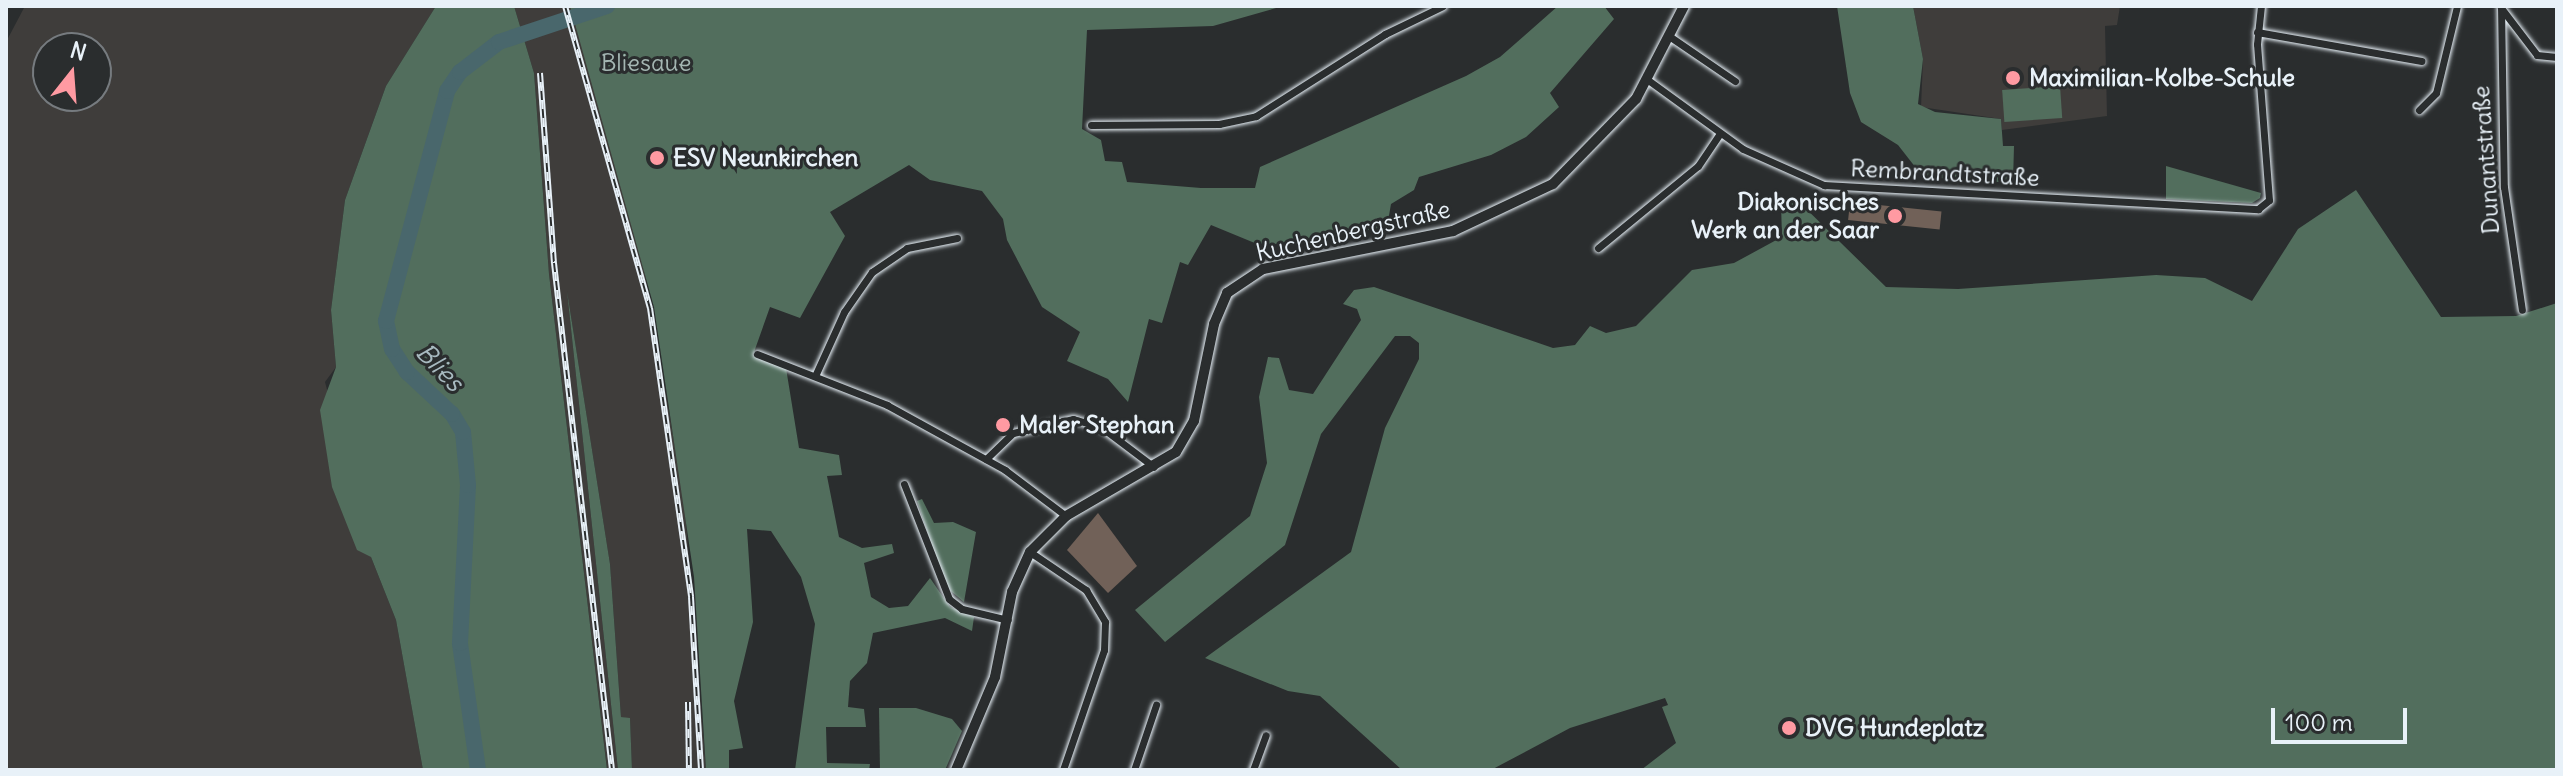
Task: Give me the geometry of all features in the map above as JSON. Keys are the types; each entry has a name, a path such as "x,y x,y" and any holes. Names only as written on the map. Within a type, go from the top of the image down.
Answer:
{"main road":[{"name":"Kuchenbergstraße","path":"956,770 991,691 1008,620 1030,552 1066,516 1155,469 1191,432 1217,313 1242,279 1285,264 1430,239 1510,207 1584,158 1648,80 1684,6"}],"street":[{"path":"1091,125 1219,124 1256,116 1385,34 1443,6"},
{"path":"2261,6 2257,32 2421,61"},
{"path":"2419,110 2436,93 2457,6"},
{"path":"2501,7 2537,55 2557,57"},
{"name":"Dunantstraße","path":"2501,7 2504,187 2522,310"},
{"name":"Rembrandtstraße","path":"1648,80 1719,135 1767,162 1835,187 2258,209 2268,203 2257,32"},
{"path":"1669,36 1735,81"},
{"path":"1598,248 1698,166 1719,135"},
{"path":"815,376 844,312 872,272 907,248 957,238"},
{"path":"757,354 887,405 986,459 1066,516"},
{"path":"986,459 1013,433 1073,419 1101,427 1143,453 1155,469"},
{"path":"904,484 949,599 962,609 1008,620"},
{"path":"1030,552 1077,582 1099,607 1106,632 1098,667 1066,744 1063,770"},
{"path":"1134,770 1156,705"},
{"path":"1253,770 1266,735"}],"shaded area":[{"path":"25,6 436,6 386,86 345,200 331,310 336,367 325,382 371,557 396,620 423,770 6,770 6,42"},
{"path":"514,6 570,6 638,235 684,498 706,770 632,770 630,719 621,717 610,564 567,291 618,770 607,770 549,274 534,73"},
{"name":"Maximilian-Kolbe-Schule","path":"1913,6 2120,6 2117,25 2105,26 2107,116 2002,130 2001,119 1921,107 1923,59"}],"green space":[{"path":"436,6 514,6 534,73 549,274 607,770 423,770 396,620 371,557 357,550 332,487 320,410 336,367 331,310 345,200 386,86"},
{"name":"Bliesaue","path":"570,6 1283,6 1213,26 1087,30 1082,129 1101,140 1105,161 1122,162 1127,182 1201,188 1255,188 1260,167 1466,76 1500,57 1558,6 1604,6 1614,19 1550,93 1559,107 1526,137 1491,155 1419,177 1414,190 1391,204 1387,227 1262,246 1211,225 1188,265 1180,262 1162,323 1149,319 1128,402 1108,379 1067,361 1080,332 1042,307 1007,240 1003,219 982,191 930,180 909,165 830,212 845,236 800,318 770,307 753,355 786,368 799,448 839,455 842,475 827,476 839,537 862,548 892,544 894,553 864,563 871,597 889,608 908,606 930,578 950,607 974,617 972,631 945,618 873,633 867,663 850,681 848,707 864,709 866,727 826,727 827,763 870,764 869,770 795,770 815,624 801,577 771,531 747,529 753,622 734,701 743,748 729,750 729,770 706,770 694,577 654,307"},
{"path":"1837,6 1913,6 1923,59 1918,104 1935,112 2001,119 2003,146 2014,146 2013,183 1923,177 1898,145 1861,122 1850,93"},
{"path":"2060,86 2062,118 2004,122 2002,90"},
{"path":"2166,166 2261,193 2260,198 2252,203 2166,199"},
{"path":"2356,190 2441,317 2516,316 2557,303 2557,770 1641,770 1676,743 1662,707 1668,705 1665,698 1570,728 1491,770 1402,770 1320,696 1288,691 1205,658 1351,552 1385,428 1419,359 1419,343 1410,336 1395,336 1321,434 1285,545 1165,642 1135,610 1250,516 1267,463 1259,397 1268,357 1279,358 1289,390 1313,394 1361,320 1357,309 1343,304 1354,290 1374,287 1553,348 1575,345 1590,326 1606,333 1636,326 1692,270 1734,263 1782,237 1781,204 1794,197 1886,287 1958,289 2156,275 2205,278 2252,301 2298,229"},
{"path":"567,291 610,564 621,717 630,718 632,770 618,770"},
{"path":"922,499 934,523 953,522 976,532 964,602 946,587 917,501"},
{"path":"879,708 916,708 952,719 962,731 945,770 880,770"}],"building":[{"name":"Diakonisches Werk an der Saar","path":"1850,202 1941,212 1940,230 1848,220"},
{"path":"1098,513 1137,566 1108,593 1067,550"}],"waterway":[{"name":"Blies","path":"478,770 460,643 468,485 463,432 452,414 407,372 392,349 386,321 447,91 460,72 499,42 607,6"}],"railway":[{"path":"565,6 650,308 691,597 701,770"},
{"path":"540,73 554,263 612,770"},
{"path":"688,702 689,770"}],"place":[{"name":"Maximilian-Kolbe-Schule","path":"2013,78"},
{"name":"ESV Neunkirchen","path":"657,158"},
{"name":"Diakonisches Werk an der Saar","path":"1895,216"},
{"name":"Maler Stephan","path":"1003,425"},
{"name":"DVG Hundeplatz","path":"1789,728"}]}
